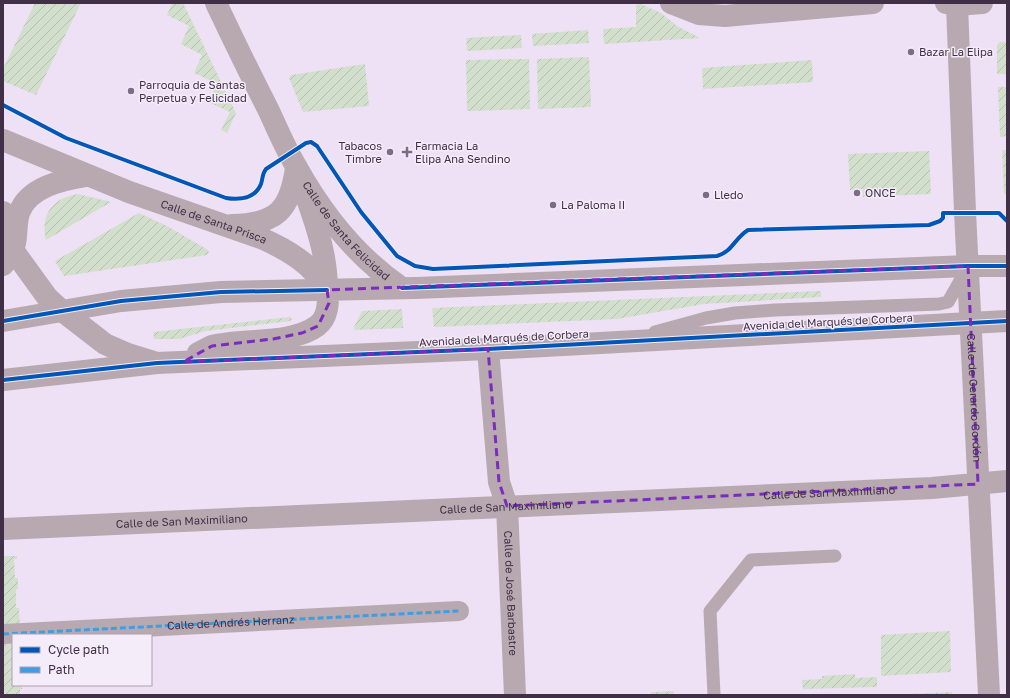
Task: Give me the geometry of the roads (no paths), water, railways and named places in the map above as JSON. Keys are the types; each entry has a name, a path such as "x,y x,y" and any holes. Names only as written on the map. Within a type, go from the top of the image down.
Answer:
{"street":[{"name":"Calle de Santa Felicidad","path":"183,362 212,346 273,339 302,333 318,326 329,304 327,269 323,245 296,168 216,3"},
{"path":"672,3 699,14 725,16 873,3"},
{"path":"951,4 982,3"},
{"name":"Calle de Gerardo Cordón","path":"951,4 968,266 989,695"},
{"name":"Calle de Santa Prisca","path":"3,140 86,176 222,226 261,238 283,248 306,264 321,278 327,290"},
{"name":"Calle de Santa Felicidad","path":"222,226 251,225 278,214 288,200 294,187 296,168"},
{"name":"Calle de Santa Felicidad","path":"296,168 321,206 345,236 380,272 402,288"},
{"name":"Calle de Santa Prisca","path":"8,258 19,213 27,200 42,188 64,179 86,176"},
{"path":"3,212 8,258 47,297 61,310 105,344 128,354 157,363"},
{"path":"3,321 121,301 221,292 402,288 968,266 1007,266"},
{"name":"Avenida del Marqués de Corbera","path":"3,380 157,363 488,349 1007,321"},
{"name":"Calle de José Barbastre","path":"488,349 499,482 507,506 515,695"},
{"name":"Calle de San Maximiliano","path":"3,529 507,506 532,507 702,497 932,488 1007,481"},
{"name":"Calle de Andrés Herranz","path":"3,634 459,611"}],"lane":[{"path":"620,342 706,318 735,313 775,310 939,304 948,302 968,266"},
{"path":"714,695 710,611 752,560 836,556"}],"place":[{"name":"Bazar La Elipa","path":"911,52"},
{"name":"Parroquia de Santas Perpetua y Felicidad","path":"131,91"},
{"name":"Tabacos Timbre","path":"390,152"},
{"name":"Farmacia La Elipa Ana Sendino","path":"407,152"},
{"name":"ONCE","path":"857,193"},
{"name":"Lledo","path":"706,195"},
{"name":"La Paloma II","path":"553,205"}]}
